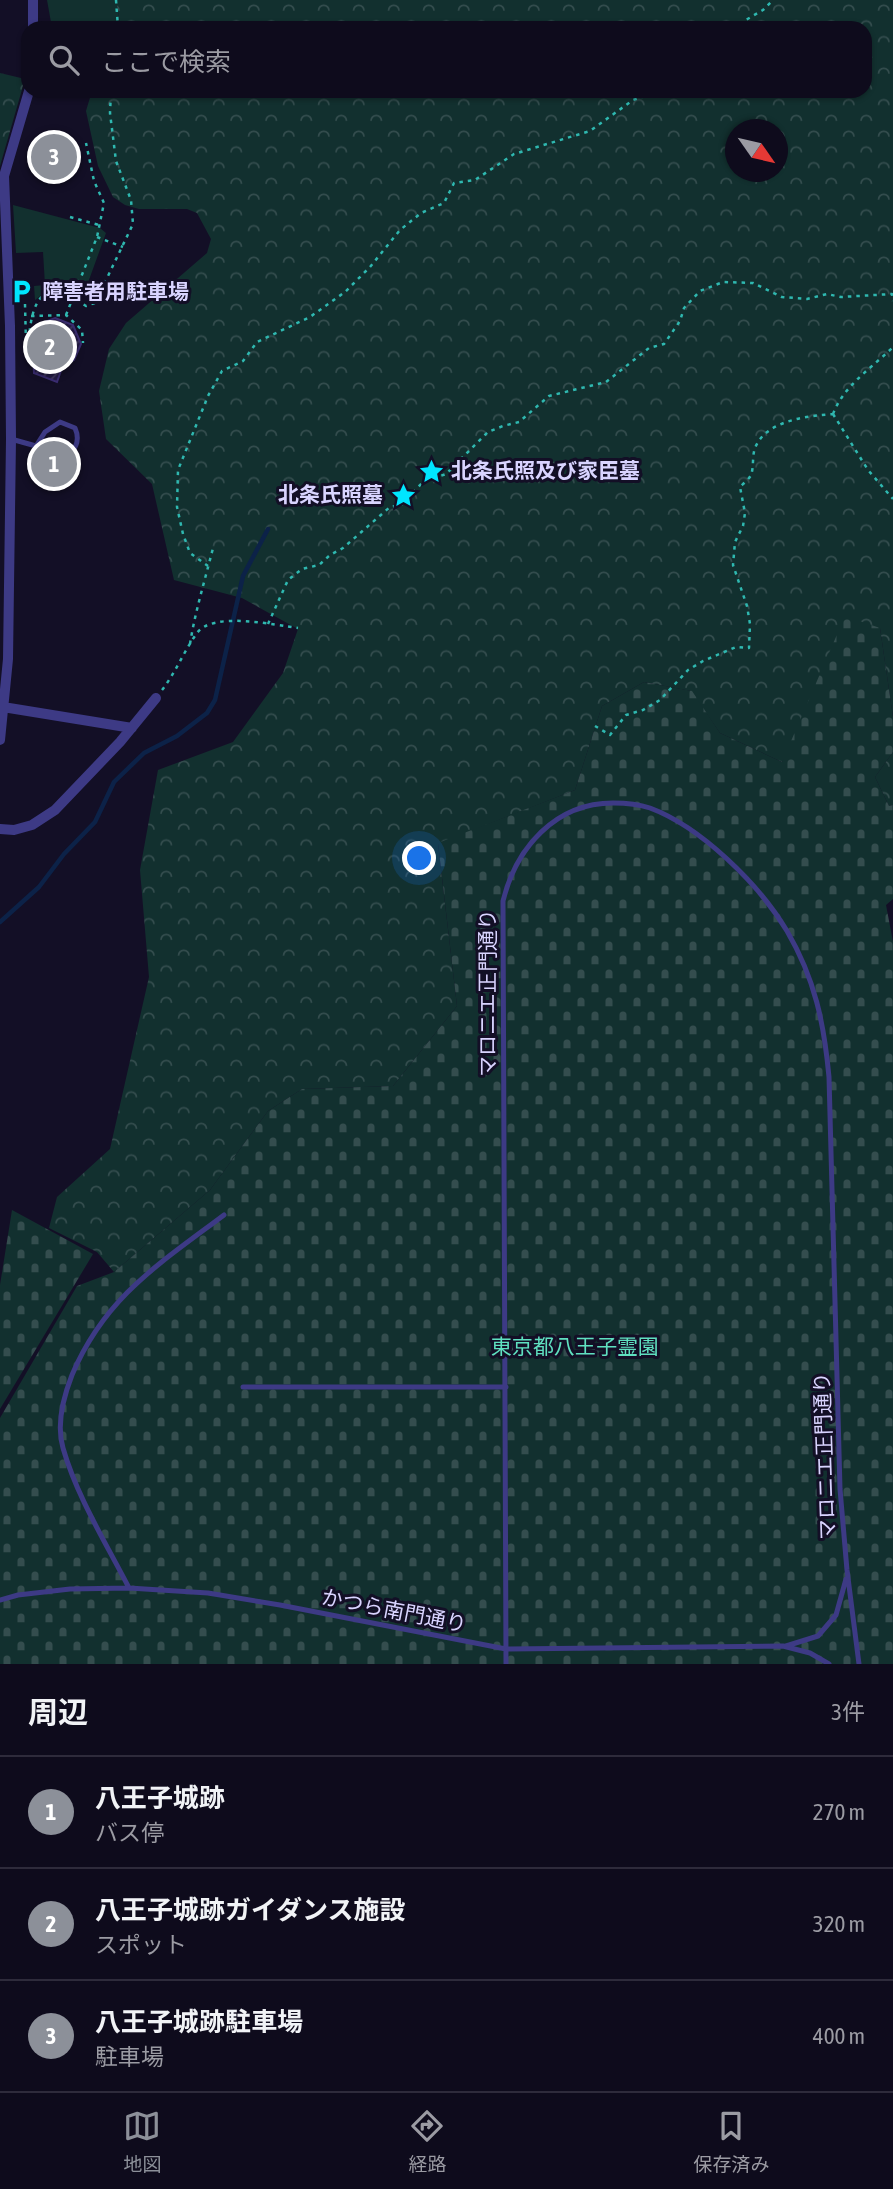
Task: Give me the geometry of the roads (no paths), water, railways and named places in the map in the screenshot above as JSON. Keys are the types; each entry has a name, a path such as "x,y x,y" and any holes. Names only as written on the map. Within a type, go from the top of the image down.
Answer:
{"street":[{"path":"33,0 33,21"},
{"path":"0,740 8,659 11,439 10,316 4,176 27,98"},
{"path":"0,830 14,830 32,825 55,810 132,728 156,698"},
{"path":"4,707 132,728"}],"lane":[{"path":"60,422 75,428 78,436 77,444 71,453 61,458 45,457 39,453 36,446 45,432 60,422"},
{"path":"11,439 36,446"},
{"name":"マロニエ正門通り","path":"506,1664 503,901 508,881 518,860 551,823 570,811 597,803 623,803 648,807 680,823 747,879 786,929 814,988 822,1018 829,1077 840,1489 859,1664"},
{"path":"129,1588 79,1491 62,1446 60,1423 64,1395 89,1340 110,1309 136,1281 224,1215"},
{"path":"243,1387 506,1387"},
{"path":"783,1646 818,1636 836,1615 847,1570"},
{"name":"かつら南門通り","path":"0,1600 18,1595 70,1589 129,1588 208,1593 506,1649 783,1646"},
{"path":"783,1646 810,1653 829,1664"}],"waterway":[{"path":"0,922 39,887 64,854 95,822 114,782 144,753 177,736 207,713 215,700 243,576 268,529"}],"place":[{"name":"八王子城跡駐車場","path":"54,157"},
{"name":"障害者用駐車場","path":"22,292"},
{"name":"八王子城跡ガイダンス施設","path":"50,347"},
{"name":"八王子城跡","path":"54,464"},
{"name":"北条氏照及び家臣墓","path":"431,471"},
{"name":"北条氏照墓","path":"403,495"}],"park label":[{"name":"東京都八王子霊園","path":"575,1347"}]}
